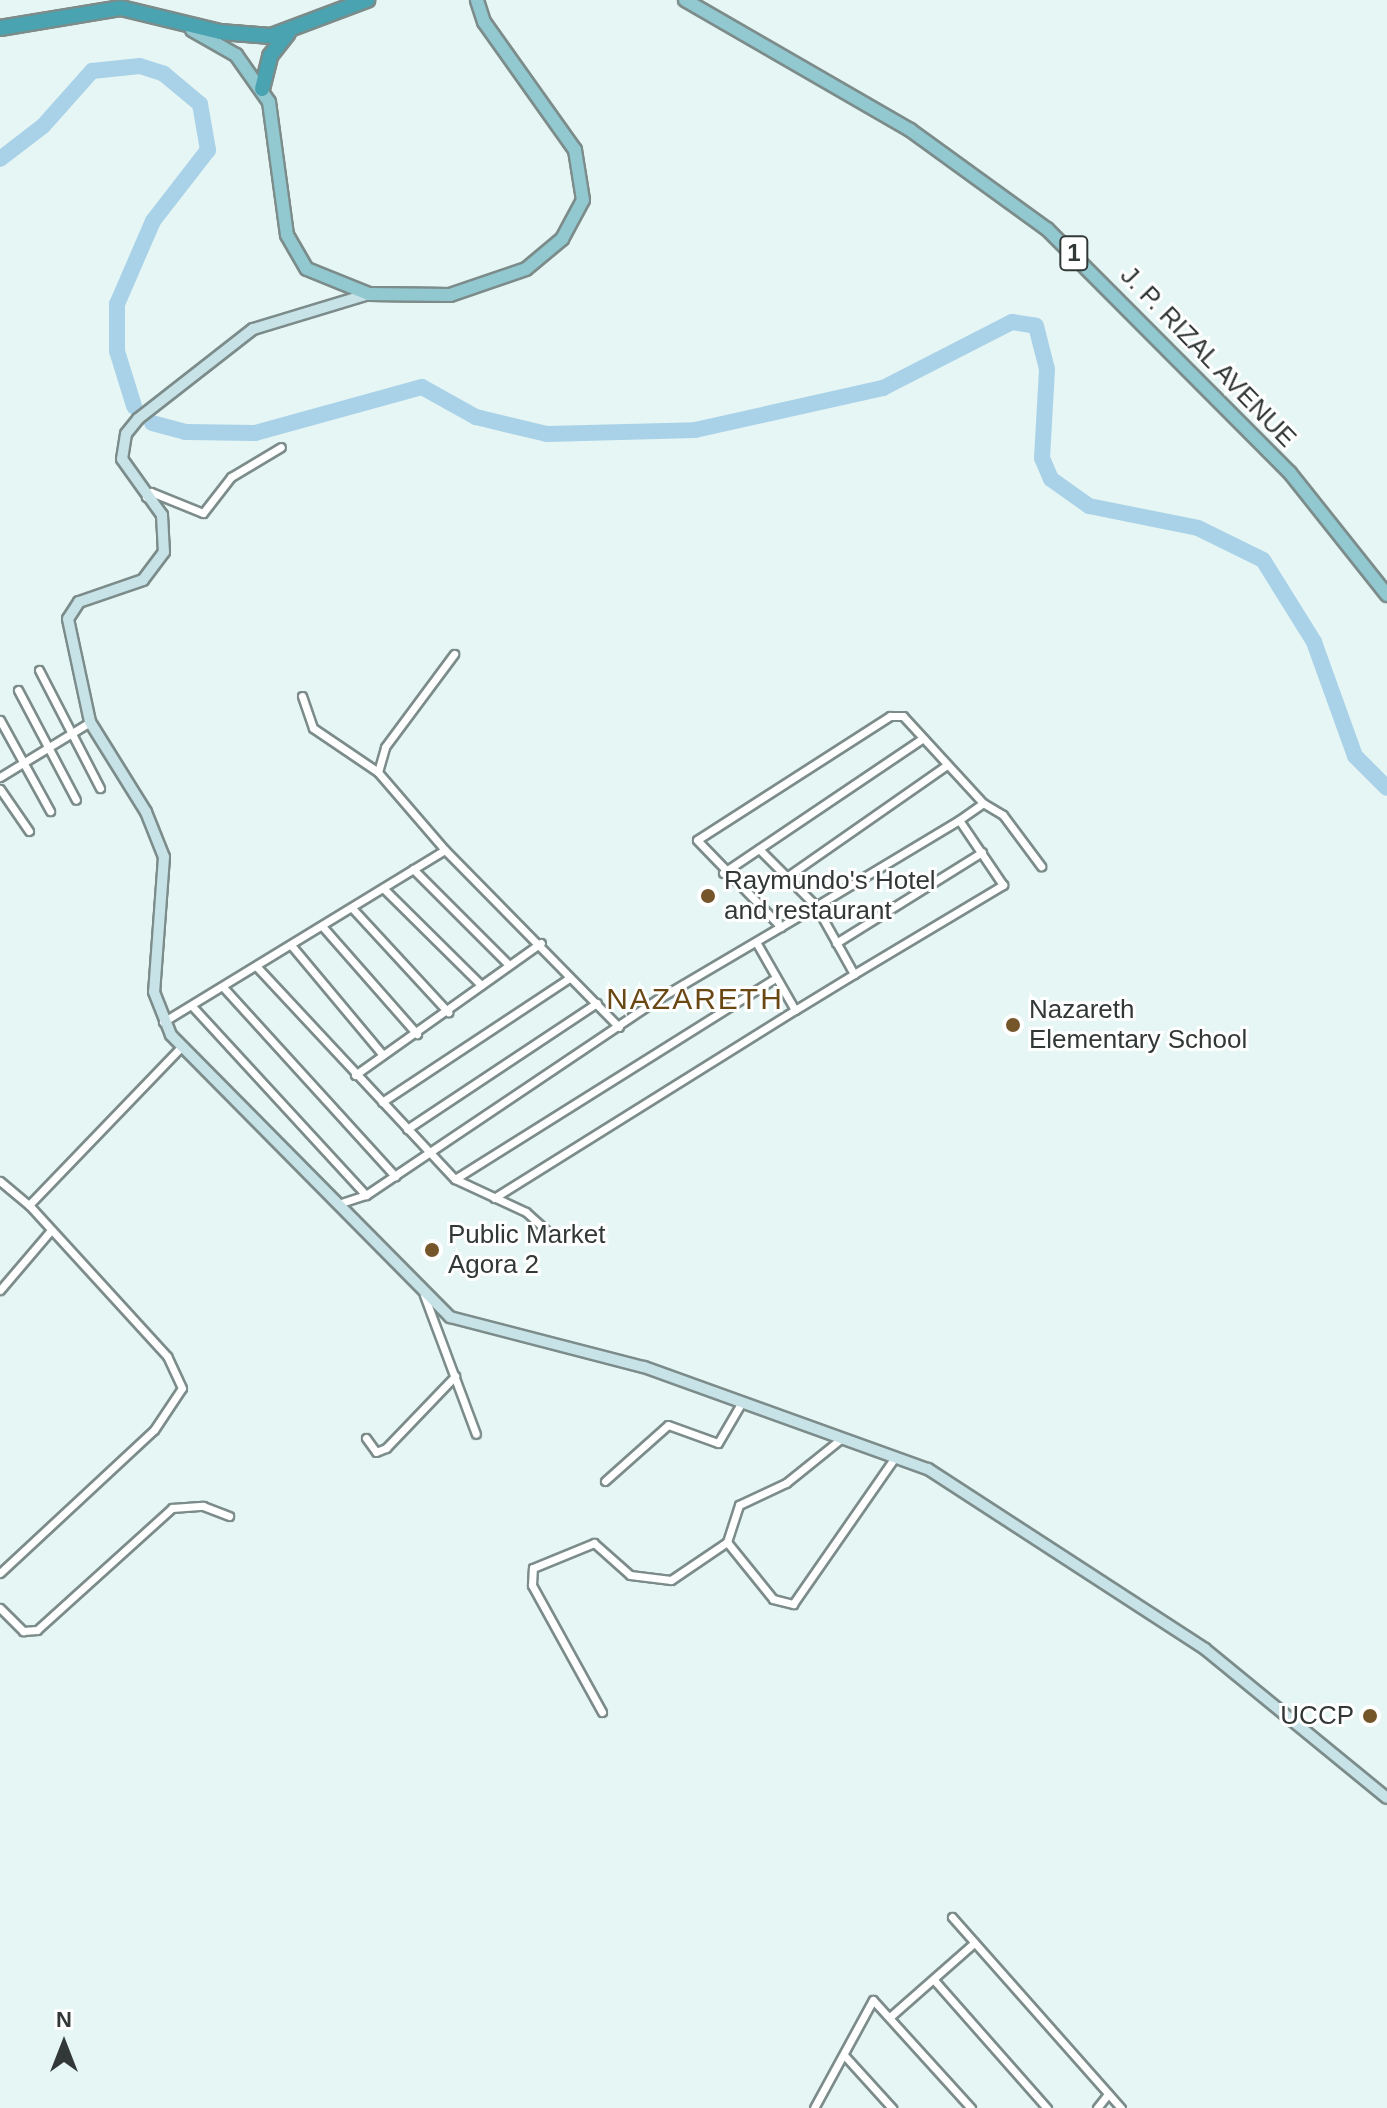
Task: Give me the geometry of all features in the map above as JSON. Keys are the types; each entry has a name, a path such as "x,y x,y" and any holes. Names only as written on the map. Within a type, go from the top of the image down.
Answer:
{"highway":[{"path":"0,28 95,8 240,36 288,33 367,0"},
{"path":"262,89 270,56 288,33"}],"main road":[{"path":"176,23 225,47 262,89 275,118 284,217 295,253 322,279 369,294 450,295 502,281 547,254 578,214 584,183 575,150 484,22 477,0"},
{"name":"J. P. RIZAL AVENUE","path":"685,0 922,138 1047,229 1290,473 1387,595"},
{"path":"369,294 253,329 138,419 126,434 122,459 145,499 165,522 156,568 129,588 79,602 68,619 90,722 146,812 164,857 154,992 163,1022 181,1047 424,1295 459,1322 644,1367 895,1457 956,1485 1101,1575 1205,1649 1387,1798"}],"street":[{"path":"145,499 151,492 203,513 231,477 281,447"},
{"path":"378,772 385,747 454,654"},
{"path":"39,670 100,788"},
{"path":"18,690 47,752 76,800"},
{"path":"302,696 313,728 378,772 445,850 541,943 569,978 619,1027"},
{"path":"781,927 698,848 700,836 890,716 903,716 983,803 1003,815 1041,866"},
{"path":"0,720 50,811"},
{"path":"0,777 47,752 90,722"},
{"path":"723,873 923,738"},
{"path":"785,878 947,765"},
{"path":"0,789 29,831"},
{"path":"338,1204 366,1195 619,1027 983,803"},
{"path":"494,1198 795,1010 1003,885 959,820"},
{"path":"759,849 816,906 854,974"},
{"path":"163,1022 445,850"},
{"path":"836,943 982,852"},
{"path":"413,869 508,964"},
{"path":"383,888 481,985"},
{"path":"352,908 448,1012"},
{"path":"322,926 417,1034"},
{"path":"756,942 795,1010"},
{"path":"355,1075 448,1012 508,964 541,943"},
{"path":"291,945 382,1054"},
{"path":"257,967 455,1179 494,1198 549,1233"},
{"path":"382,1102 569,978"},
{"path":"455,1179 776,978"},
{"path":"223,987 395,1176"},
{"path":"407,1129 597,1003"},
{"path":"192,1006 366,1195"},
{"path":"29,1205 181,1047"},
{"path":"0,1181 29,1205 179,1371 182,1388 154,1430 0,1573"},
{"path":"0,1290 51,1230"},
{"path":"424,1295 476,1434"},
{"path":"366,1438 376,1452 386,1448 455,1376"},
{"path":"605,1481 668,1425 718,1443 742,1402"},
{"path":"602,1712 532,1585 533,1568 594,1543 630,1575 662,1583 727,1542 739,1505 786,1483 842,1438"},
{"path":"727,1542 773,1599 793,1604 895,1457"},
{"path":"0,1608 23,1631 37,1630 172,1508 203,1506 229,1516"},
{"path":"952,1917 1121,2108"},
{"path":"891,2016 974,1943"},
{"path":"934,1980 1047,2108"},
{"path":"816,2107 873,2000 891,2016 971,2108"},
{"path":"844,2055 892,2108"},
{"path":"1097,2108 1108,2094"}],"waterway":[{"path":"0,159 43,126 92,71 140,66 164,74 200,104 208,150 153,221 117,304 117,351 134,406"},
{"path":"152,423 185,432 255,433 422,387 476,417 547,434 695,430 883,388 1012,322 1036,326 1047,369 1042,458 1051,479 1089,506 1198,528 1263,560 1314,642 1355,756 1387,788"}],"place":[{"name":"Raymundo's Hotel and restaurant","path":"708,896"},
{"name":"Nazareth Elementary School","path":"1013,1025"},
{"name":"Public Market Agora 2","path":"432,1250"},
{"name":"UCCP","path":"1370,1716"}],"district":[{"name":"NAZARETH","path":"695,999"}]}
